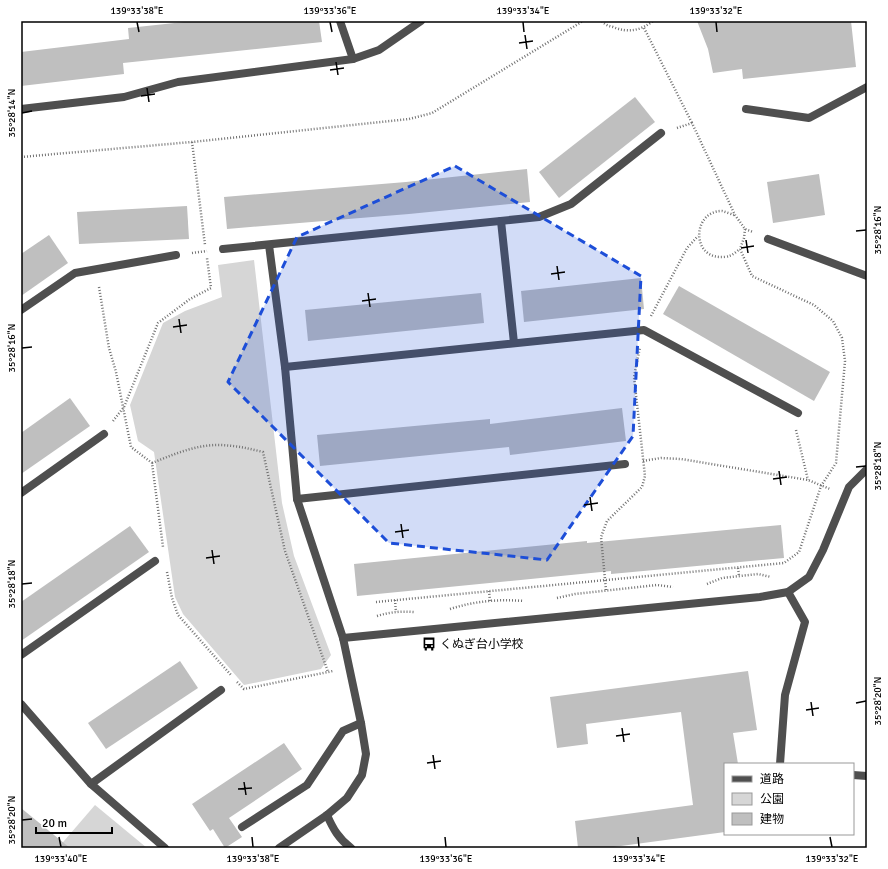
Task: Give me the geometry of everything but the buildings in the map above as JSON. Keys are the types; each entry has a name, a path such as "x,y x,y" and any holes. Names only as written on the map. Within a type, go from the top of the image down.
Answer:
{"street":[{"path":"340,21 353,59"},
{"path":"21,109 124,97 178,82 353,59 379,50 421,21"},
{"path":"746,109 808,118 867,87"},
{"path":"223,249 539,217 571,204 661,134"},
{"path":"501,221 514,343"},
{"path":"768,238 867,276"},
{"path":"269,245 285,367 297,499 343,638 361,722 366,754 362,775 347,798 327,815 279,848"},
{"path":"21,310 75,273 176,255"},
{"path":"285,367 644,330 794,411"},
{"path":"21,493 104,434"},
{"path":"297,499 625,464"},
{"path":"343,638 760,597 788,592 809,577 823,550 849,487 867,469"},
{"path":"21,654 155,561"},
{"path":"780,763 786,695 805,622 788,592"},
{"path":"91,784 222,690"},
{"path":"21,704 91,784 165,848"},
{"path":"242,827 307,785 343,731 361,722"},
{"path":"854,775 867,776"},
{"path":"327,815 334,831 342,841 351,848"}],"path":[{"path":"21,157 192,142 409,119 432,114 583,21"},
{"path":"602,21 604,24 624,31 644,28 653,21"},
{"path":"644,28 692,123 735,215 745,229 768,238"},
{"path":"661,134 692,123"},
{"path":"124,407 158,323 190,299 211,288 192,142"},
{"path":"606,590 601,536 607,521 642,487 645,476 634,377 644,330 687,248 698,236 701,224 710,214 722,211 735,215"},
{"path":"698,236 703,249 714,257 728,257 740,249 744,238 745,229"},
{"path":"176,255 223,249"},
{"path":"376,602 784,563 799,552 821,486 836,463 845,361 842,338 834,320 814,305 752,276 740,249"},
{"path":"96,269 109,348 124,407 131,447 152,463 164,551"},
{"path":"794,411 808,480"},
{"path":"152,463 184,451 216,445 239,446 263,452 285,551 328,672"},
{"path":"625,464 661,458 681,459 808,480 846,495"},
{"path":"166,565 172,598 178,615 244,689 350,668"},
{"path":"738,568 739,576"},
{"path":"702,586 722,578 739,576 758,574 774,578"},
{"path":"556,598 606,590 657,585 674,587"},
{"path":"489,591 490,601"},
{"path":"395,600 396,612"},
{"path":"444,611 469,603 509,600 529,602"},
{"path":"370,618 390,612 403,611"}],"highlighted area":[{"path":"455,166 641,276 633,436 547,560 389,543 228,382 297,237"}],"green space":[{"path":"254,260 282,503 294,556 331,655 321,669 244,685 183,614 175,597 154,452 138,441 130,405 163,323 185,311 222,297 218,265"},
{"path":"95,805 147,848 58,848"}],"place":[{"name":"くぬぎ台小学校","path":"429,644"}]}
